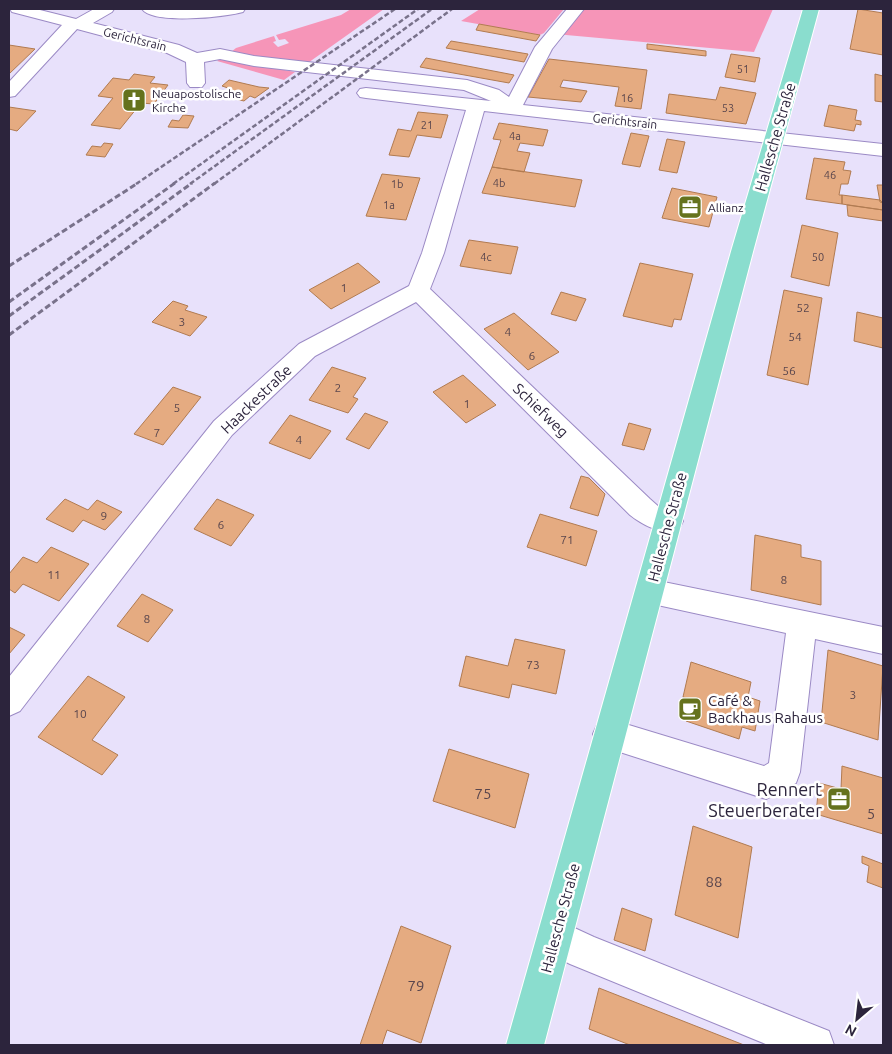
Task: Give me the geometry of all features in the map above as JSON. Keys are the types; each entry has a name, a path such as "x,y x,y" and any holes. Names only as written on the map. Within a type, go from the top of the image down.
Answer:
{"main road":[{"name":"Hallesche Straße","path":"525,1045 743,248 776,138 808,9"}],"street":[{"name":"Gerichtsrain","path":"18,9 173,49 194,59"},
{"path":"150,9 197,16 237,9"},
{"path":"196,83 194,59 220,54 254,61 467,85 493,94 512,109 544,47 576,9"},
{"path":"9,92 76,24 98,10"},
{"name":"Gerichtsrain","path":"366,94 883,150"},
{"path":"418,291 433,253 476,106"},
{"name":"Schiefweg","path":"418,291 640,507 651,516 668,521"},
{"name":"Haackestraße","path":"9,701 223,428 307,350 418,291"},
{"path":"649,592 883,640"},
{"path":"609,734 766,783 784,772 802,624"},
{"path":"555,937 583,951 815,1045"}],"shaded area":[{"path":"351,9 384,9 305,65 231,52 236,48 274,36 276,41 273,42 278,47 289,43 285,39 279,40 276,35 341,15"},
{"path":"480,9 564,9 544,33 540,35 461,21"},
{"path":"576,9 773,9 754,52 555,34"},
{"path":"221,58 295,72 284,80 217,61"}],"building":[{"path":"858,9 883,13 883,55 850,49"},
{"path":"479,24 540,35 536,41 476,30"},
{"path":"451,41 528,54 524,62 446,48"},
{"path":"647,44 706,51 706,56 647,49"},
{"path":"9,45 35,49 9,74"},
{"path":"731,54 760,58 755,82 725,77"},
{"path":"426,58 514,75 509,83 420,67"},
{"path":"549,59 647,70 641,109 615,106 619,87 563,80 560,87 587,91 581,102 528,97"},
{"name":"Neuapostolische Kirche","path":"134,74 155,77 150,83 168,85 154,104 141,103 120,129 91,125 113,98 98,96 113,78 129,80"},
{"path":"875,74 883,76 883,102 875,101"},
{"path":"229,80 269,88 255,98 250,96 244,101 236,99 241,94 228,91 231,89 222,86"},
{"path":"720,87 756,93 746,124 666,113 669,94 716,100"},
{"path":"829,105 857,110 855,120 861,121 861,125 856,124 854,131 824,126"},
{"path":"9,107 36,111 17,131 9,129"},
{"path":"418,112 448,115 441,138 417,135 409,157 389,155 398,129 411,131"},
{"path":"183,115 194,116 188,128 168,127 172,120 179,121"},
{"path":"499,123 548,130 543,146 520,143 517,151 530,153 524,172 492,167 501,140 493,139"},
{"path":"631,133 649,136 640,167 622,164"},
{"path":"667,139 685,142 677,173 659,170"},
{"path":"104,143 113,144 105,157 86,155 92,146 101,147"},
{"path":"814,158 845,162 843,170 851,171 848,184 841,184 839,195 842,195 842,204 806,199"},
{"path":"492,167 582,180 575,207 482,193"},
{"path":"382,174 420,178 406,220 366,216"},
{"path":"877,185 883,185 883,203 880,202"},
{"name":"Allianz","path":"672,188 717,197 709,227 662,218"},
{"path":"842,195 880,200 883,203 883,210 842,204"},
{"path":"847,205 883,210 883,221 848,216"},
{"path":"802,225 838,233 829,286 791,277"},
{"path":"469,240 518,247 511,274 460,266"},
{"path":"358,263 380,282 331,309 309,290"},
{"path":"640,263 693,274 681,320 674,319 672,327 623,316"},
{"path":"784,290 822,298 808,385 767,375"},
{"path":"561,292 586,299 576,321 551,314"},
{"path":"173,301 188,306 185,310 207,317 190,336 152,322"},
{"path":"857,312 883,318 883,348 854,341"},
{"path":"514,313 559,352 528,370 484,329"},
{"path":"332,367 366,378 353,397 358,399 348,413 309,400"},
{"path":"463,375 496,405 466,423 433,392"},
{"path":"173,387 201,397 163,445 134,434"},
{"path":"365,413 388,422 369,449 346,439"},
{"path":"290,415 331,431 310,459 269,443"},
{"path":"629,423 651,429 644,450 622,445"},
{"path":"581,476 589,478 605,494 598,516 570,508"},
{"path":"65,499 88,510 97,500 122,512 105,530 83,520 73,532 46,519"},
{"path":"217,499 254,515 231,546 194,529"},
{"path":"540,514 597,531 586,566 527,547"},
{"path":"755,535 801,545 801,557 821,561 821,605 751,590"},
{"path":"51,547 89,564 59,601 23,584 15,593 9,589 9,574 23,557 37,563"},
{"path":"142,594 173,610 148,642 117,626"},
{"path":"9,627 25,635 9,654"},
{"path":"515,639 565,650 556,694 512,684 509,698 459,686 466,656 508,666"},
{"path":"828,650 883,666 878,740 821,722"},
{"path":"691,662 751,682 748,697 760,701 755,731 742,727 739,739 686,721 691,699 683,697"},
{"path":"88,676 125,697 92,740 118,755 102,775 38,737"},
{"path":"449,749 529,774 515,828 433,801"},
{"path":"842,766 883,778 883,834 816,814 819,783 841,789"},
{"path":"693,826 752,847 738,938 675,915"},
{"path":"862,856 883,864 883,888 867,882 869,866 862,863"},
{"path":"622,908 652,919 645,951 614,940"},
{"path":"401,926 451,946 421,1043 387,1030 382,1045 360,1045"},
{"path":"599,988 744,1045 630,1045 589,1029"}],"railway":[{"path":"136,184 395,9"},
{"path":"173,184 418,9"},
{"path":"190,184 432,9"},
{"path":"214,184 452,9"},
{"path":"9,266 138,183"},
{"path":"9,302 175,183"},
{"path":"9,316 192,183"},
{"path":"9,335 215,183"}],"place":[{"name":"Neuapostolische Kirche","path":"134,100"},
{"name":"Allianz","path":"690,207"},
{"name":"Café & Backhaus Rahaus","path":"690,709"},
{"name":"Rennert Steuerberater","path":"839,799"}]}
